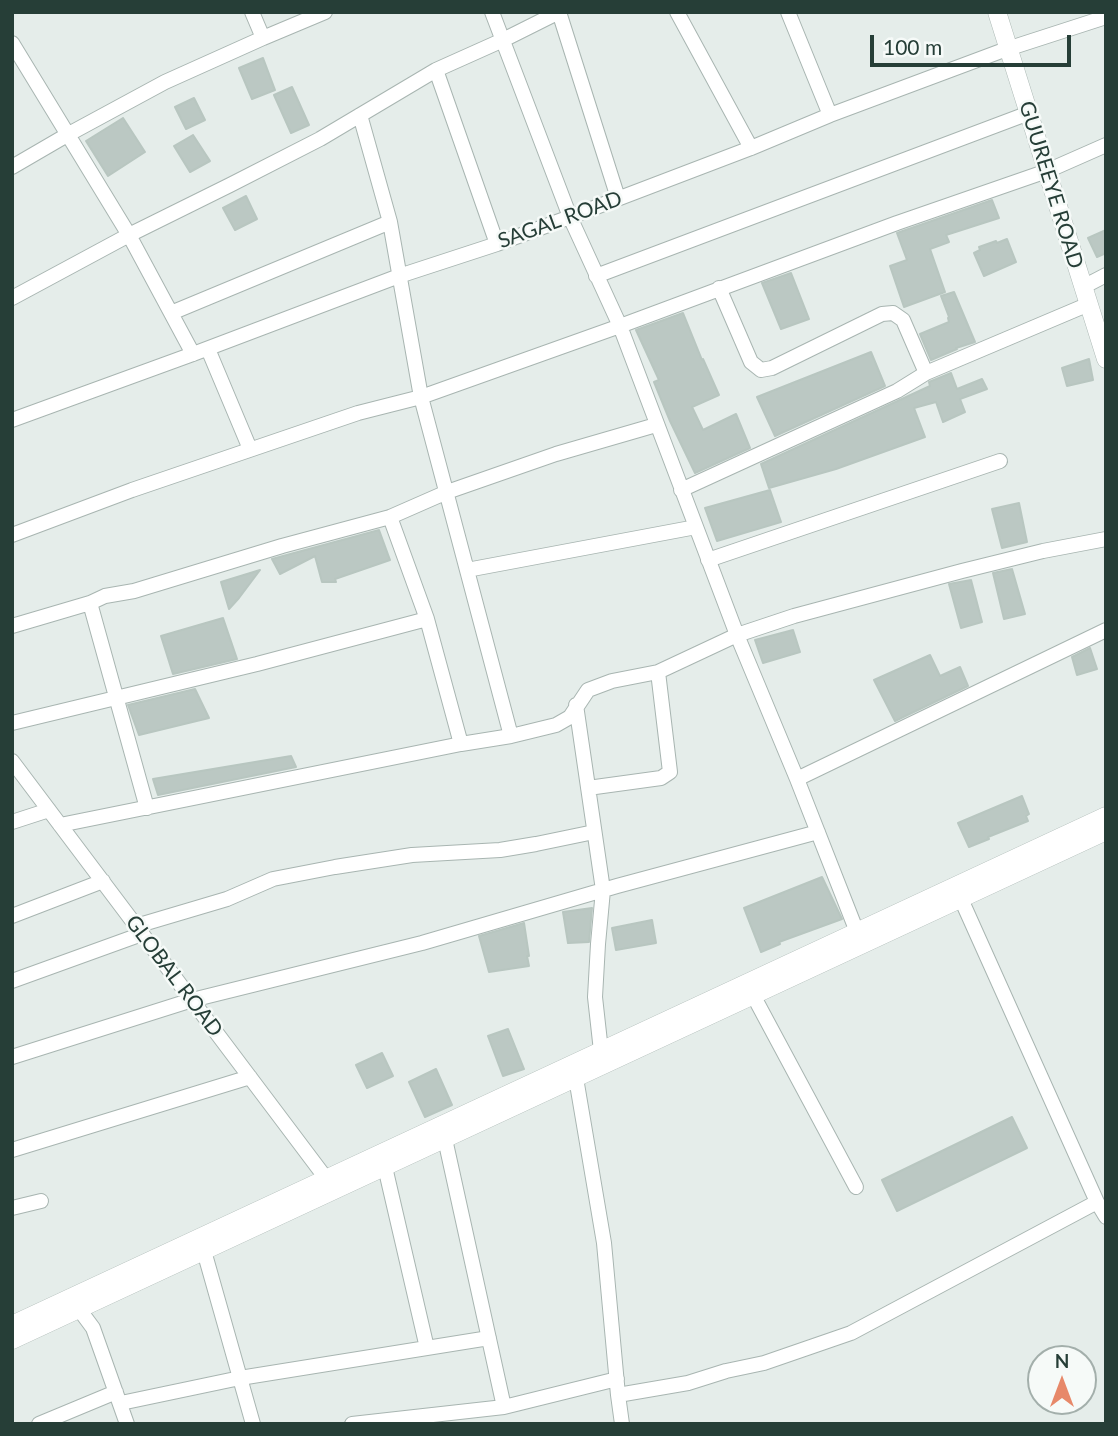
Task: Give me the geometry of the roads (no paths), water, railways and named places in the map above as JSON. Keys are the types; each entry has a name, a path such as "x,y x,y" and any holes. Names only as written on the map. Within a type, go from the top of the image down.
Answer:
{"street":[{"path":"252,12 263,38"},
{"path":"12,167 165,82 325,12"},
{"path":"492,12 570,217 620,326 737,635 797,779 858,939"},
{"path":"12,298 129,235 320,139 436,70 559,12 618,198"},
{"path":"677,12 751,148"},
{"path":"788,12 830,115"},
{"name":"GUUREEYE ROAD","path":"997,12 1106,359"},
{"name":"SAGAL ROAD","path":"12,420 400,276 570,217 830,115 1009,49 1106,17"},
{"path":"14,49 129,235 193,354"},
{"path":"436,70 497,244"},
{"path":"596,276 1029,113"},
{"path":"360,115 390,222 421,397 511,736"},
{"path":"12,535 250,449 358,413 421,397 1047,171 1106,145"},
{"path":"172,313 390,222"},
{"path":"681,490 897,391 926,373 1086,296 1106,275"},
{"path":"719,288 751,362 761,370 772,368 882,314 893,313 903,320 926,373"},
{"path":"208,349 250,449"},
{"path":"12,626 106,596 134,592 282,546 390,517 447,492 556,454 656,425"},
{"path":"708,560 1000,461"},
{"path":"390,517 427,619 461,744"},
{"path":"467,570 696,527"},
{"path":"60,825 556,725 570,716 588,690 612,681 658,672 737,635 794,616 961,571 1106,539"},
{"path":"90,603 147,807"},
{"path":"12,723 427,619"},
{"path":"797,779 1106,630"},
{"path":"588,788 661,778 670,772 658,672"},
{"path":"576,705 603,890 595,998 601,1051"},
{"name":"GLOBAL ROAD","path":"15,770 49,810 331,1184"},
{"path":"12,822 49,810"},
{"path":"12,1325 75,1303 204,1251 331,1184 385,1167 753,996 858,939 1106,816"},
{"path":"12,1340 75,1303 331,1184 601,1051 858,939 961,899 1106,831"},
{"path":"12,981 273,879 412,855 500,850 594,832"},
{"path":"12,1056 192,1000 422,943 603,890 818,832"},
{"path":"12,916 103,881"},
{"path":"961,899 1106,1217"},
{"path":"753,996 856,1187"},
{"path":"12,1150 250,1077"},
{"path":"576,1078 604,1242 622,1424"},
{"path":"445,1139 504,1407"},
{"path":"385,1167 427,1348"},
{"path":"12,1208 41,1201"},
{"path":"618,1395 688,1383 764,1363 851,1333 1097,1202"},
{"path":"204,1251 253,1424"},
{"path":"75,1303 93,1328 127,1424"},
{"path":"39,1424 118,1398 489,1338"},
{"path":"352,1424 504,1407 617,1380"}]}
